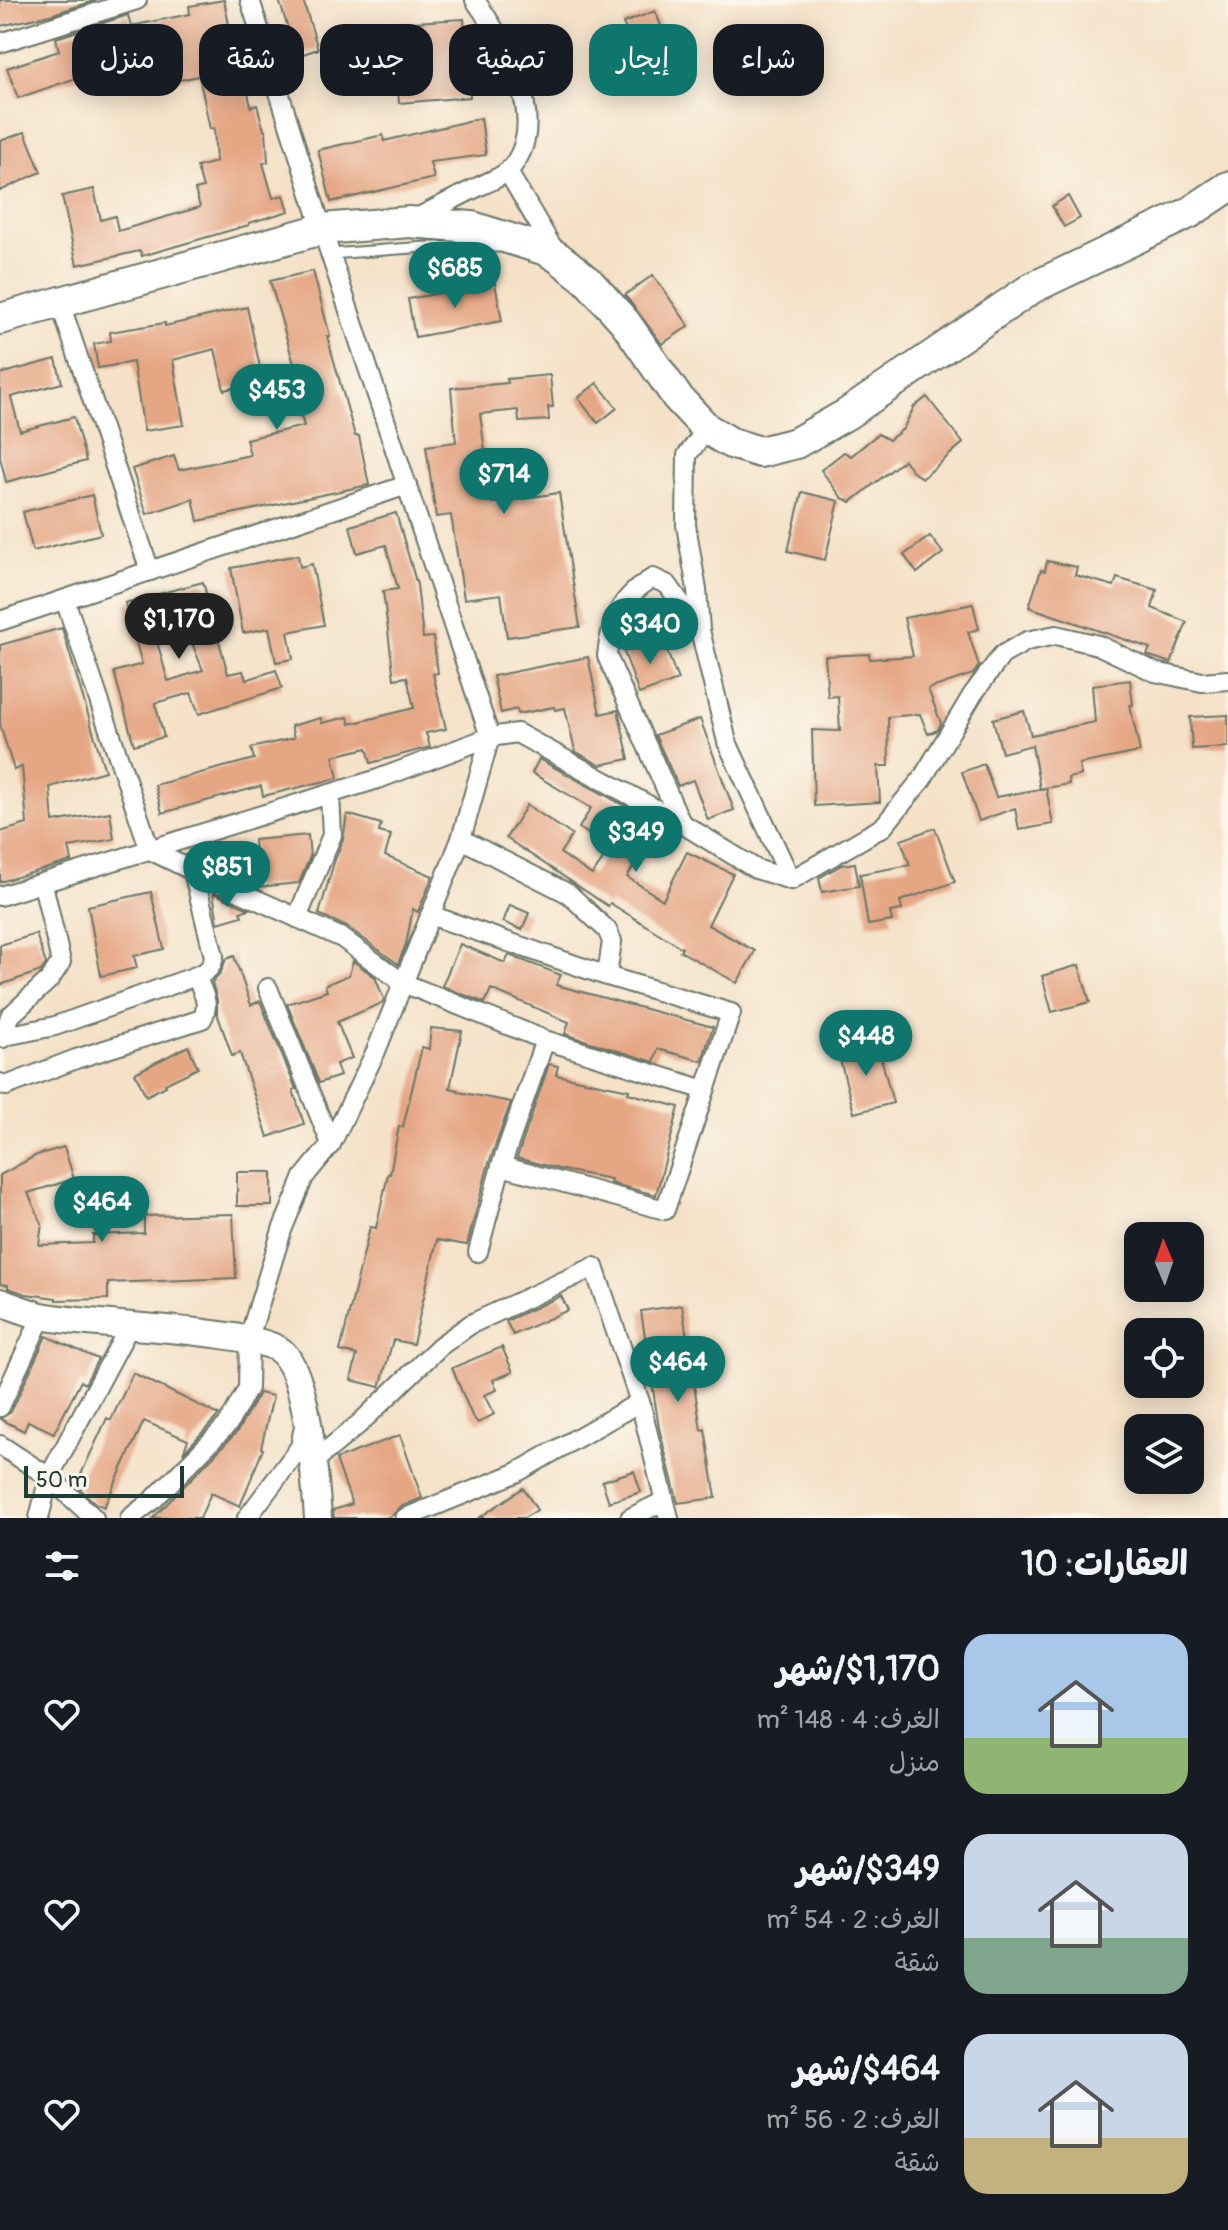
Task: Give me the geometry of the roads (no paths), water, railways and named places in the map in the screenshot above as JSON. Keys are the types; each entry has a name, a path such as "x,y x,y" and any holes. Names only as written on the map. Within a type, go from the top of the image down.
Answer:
{"main road":[{"path":"0,319 409,222 472,227 546,253 587,280 625,322 677,397 707,429 731,443 760,452 796,443 847,414 1032,288 1189,213 1228,187"},
{"path":"0,1302 42,1316 249,1338 270,1343 284,1353 296,1373 313,1462 318,1518"}],"street":[{"path":"0,43 137,0"},
{"path":"130,1518 153,1500 228,1424 248,1388 249,1338 282,1230 304,1177 331,1144 376,1051 461,839 490,737 250,0"},
{"path":"409,222 508,172 523,141 526,121 523,89 491,22 475,0"},
{"path":"508,172 546,253"},
{"path":"60,303 150,571"},
{"path":"707,429 687,455 686,525 700,630 727,742 791,880"},
{"path":"0,621 407,485"},
{"path":"681,823 607,656 610,628 623,603 637,587 653,578 668,585 700,630"},
{"path":"65,600 150,850 342,938 403,983 545,1040 705,1090"},
{"path":"0,896 378,779 490,737 517,733 681,823 756,869 791,880 883,827 922,779 973,694 1002,655 1027,641 1056,635 1098,645 1155,672 1202,682 1228,680"},
{"path":"297,918 332,835 330,794"},
{"path":"461,839 569,894 607,930 612,941 607,976"},
{"path":"2,1038 55,1026 206,972 214,956 193,871"},
{"path":"2,1038 10,1016 50,979 61,962 43,884"},
{"path":"430,915 607,976 731,1013 665,1210 501,1166"},
{"path":"0,1083 6,1086 76,1059 202,1019 207,1011 196,976"},
{"path":"268,988 331,1144"},
{"path":"478,1252 501,1166 545,1040"},
{"path":"313,1462 359,1424 432,1353 471,1324 594,1267 640,1402 666,1510 630,1518"},
{"path":"0,1407 42,1316"},
{"path":"39,1518 49,1477 129,1327"},
{"path":"405,1518 516,1473 640,1402"},
{"path":"247,1518 300,1447 306,1416"},
{"path":"0,1445 49,1477 94,1518"}],"lane":[{"path":"326,241 546,253"}]}
